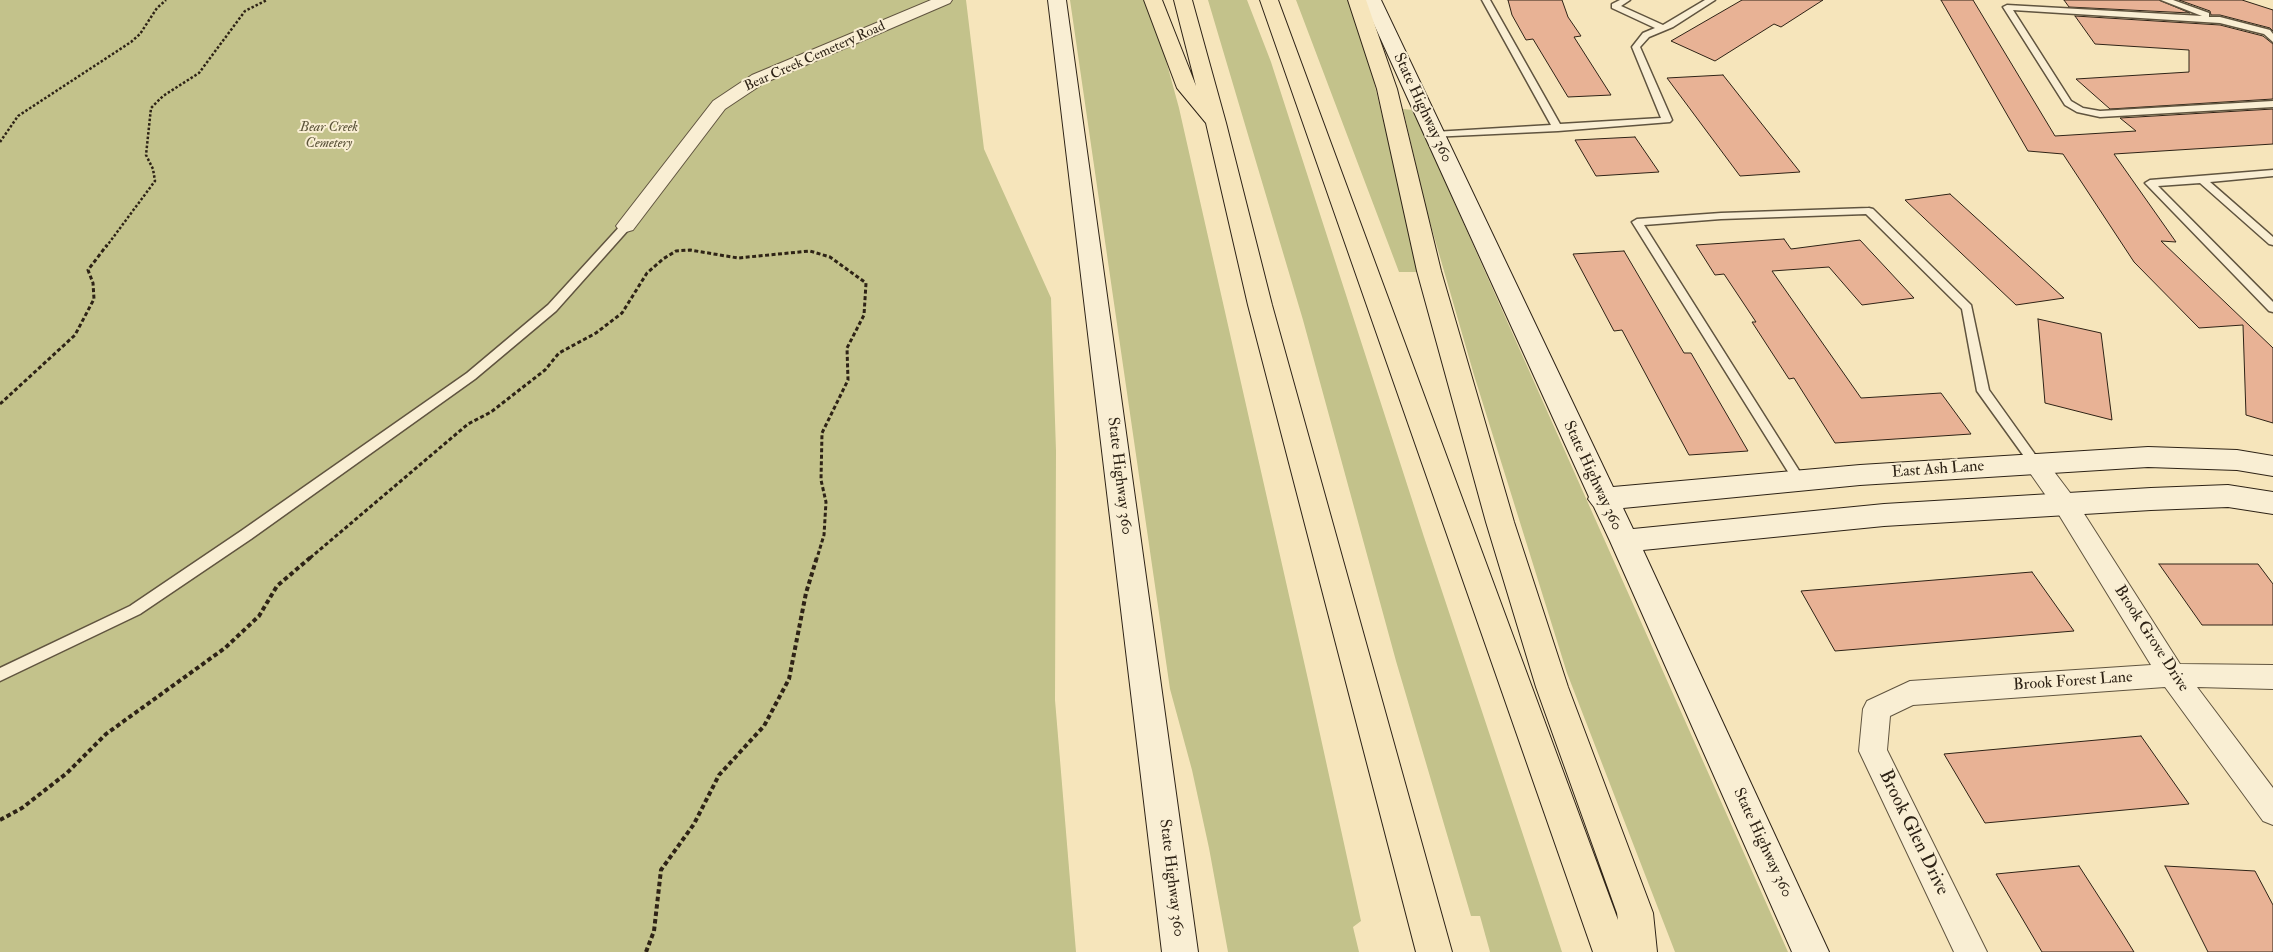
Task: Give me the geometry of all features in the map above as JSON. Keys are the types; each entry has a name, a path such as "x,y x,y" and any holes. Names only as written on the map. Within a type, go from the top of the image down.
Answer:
{"highway":[{"path":"1153,0 1187,88 1216,122"},
{"path":"1183,0 1216,122 1260,306 1434,952"},
{"path":"1269,0 1611,952"},
{"path":"1357,0 1386,89 1436,298 1500,522 1552,688 1635,912 1639,952"}],"main road":[{"name":"State Highway 360","path":"1057,0 1180,952"},
{"name":"State Highway 360","path":"1372,0 1602,499 1624,541 1811,952"},
{"name":"East Ash Lane","path":"1602,499 1799,480 2156,456 2237,460 2273,466"},
{"path":"1624,541 1884,515 2211,495 2273,502"}],"street":[{"name":"Bear Creek Cemetery Road","path":"626,226 719,105 758,79 944,0"},
{"name":"Brook Grove Drive","path":"2035,463 2066,504 2172,675 2273,811"},
{"name":"Brook Forest Lane","path":"1877,709 1910,693 2172,675 2273,677"},
{"name":"Brook Glen Drive","path":"1877,709 1873,751 1971,952"}],"lane":[{"path":"1486,0 1558,128"},
{"path":"1626,0 1615,6 1662,28"},
{"path":"1434,135 1524,131 1667,120 1636,47 1646,35 1711,0"},
{"path":"2165,0 2220,20 2267,32 2273,39"},
{"path":"2005,3 2220,20"},
{"path":"2005,3 2068,103 2080,110 2100,114 2273,104"},
{"path":"2273,173 2150,183 2273,308"},
{"path":"2202,180 2273,242"},
{"path":"1799,480 1637,222 1869,211 1967,308 1983,391 2035,463"},
{"path":"0,675 135,610 254,529 471,376 552,308 626,226"}],"path":[{"path":"0,142 18,116 131,42 140,34 157,8 166,0"},
{"path":"0,404 75,335 94,300 93,283 88,270 156,181 153,169 146,155 151,108 163,96 199,73 245,10 268,0"},
{"path":"0,820 22,808 67,773 106,734 225,648 259,616 277,586 468,424 491,412 545,370 559,353 596,333 622,313 647,273 663,259 676,251 690,250 738,258 810,251 830,257 866,283 864,314 847,348 848,380 822,433 820,480 826,502 824,535 806,593 797,645 788,679 764,726 719,775 694,824 661,870 654,931 646,952"}],"green space":[{"name":"Bear Creek Cemetery","path":"0,0 966,0 984,149 1051,298 1056,451 1055,700 1076,952 0,952"},
{"path":"1070,0 1144,0 1164,53 1179,108 1361,921 1353,927 1359,952 1228,952 1209,848 1192,770 1170,689"},
{"path":"1208,0 1247,0 1271,62 1424,537 1562,952 1490,952 1480,916 1471,916 1396,661 1303,320"},
{"path":"1296,0 1349,0 1362,33 1417,272 1399,272"},
{"path":"1403,109 1413,110 1788,952 1675,952 1567,673 1474,375 1427,212"}],"building":[{"path":"1508,0 1562,0 1568,17 1581,36 1574,37 1611,95 1568,97 1533,39 1526,40 1512,15"},
{"path":"1742,0 1823,0 1781,27 1774,24 1715,61 1671,41"},
{"path":"1941,0 1973,0 2055,136 2136,131 2120,118 2273,109 2273,144 2114,154 2176,242 2161,241 2273,348 2273,423 2246,415 2243,325 2199,328 2134,262 2063,154 2028,151"},
{"path":"2064,0 2159,0 2190,13 2069,7"},
{"path":"2179,0 2242,0 2273,10 2273,31 2270,28 2220,15 2211,15 2210,11"},
{"path":"2075,16 2220,25 2263,36 2273,44 2273,99 2110,109 2076,79 2189,72 2189,50 2095,44"},
{"path":"1723,75 1800,172 1740,176 1667,78"},
{"path":"1635,137 1659,172 1596,176 1575,140"},
{"path":"1950,194 2064,298 2016,305 1905,200"},
{"path":"1784,239 1791,249 1860,240 1914,298 1862,305 1829,267 1772,271 1861,398 1941,393 1971,434 1835,443 1794,378 1789,379 1752,322 1756,322 1724,274 1715,275 1696,245"},
{"path":"1624,251 1684,353 1691,353 1748,451 1689,455 1622,330 1614,331 1573,254"},
{"path":"2038,319 2101,333 2112,420 2045,403"},
{"path":"2159,564 2258,564 2273,584 2273,625 2202,625"},
{"path":"2032,572 2074,631 1835,651 1801,591"},
{"path":"2141,736 2189,804 1985,823 1944,754"},
{"path":"2079,866 2134,952 2042,952 1996,874"},
{"path":"2165,866 2255,871 2273,905 2273,952 2208,952"}]}
